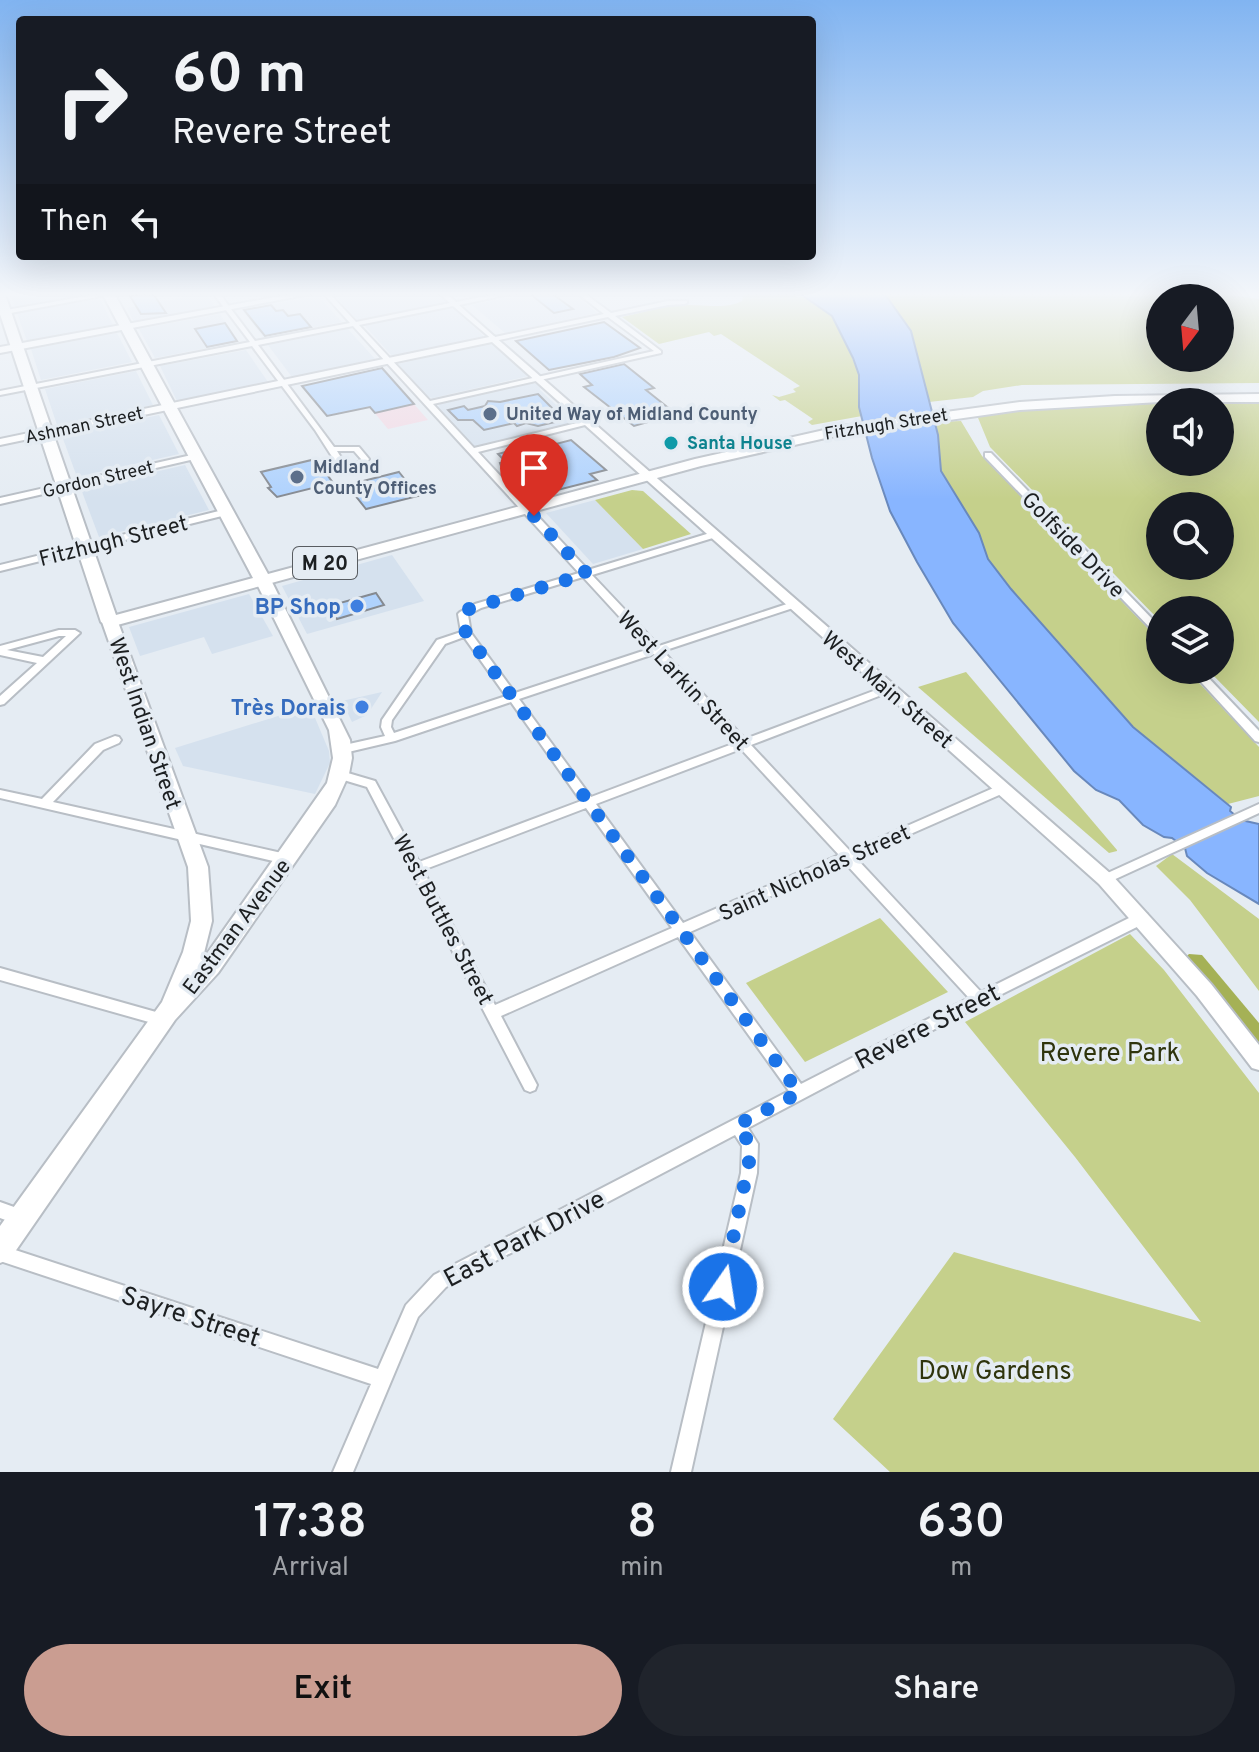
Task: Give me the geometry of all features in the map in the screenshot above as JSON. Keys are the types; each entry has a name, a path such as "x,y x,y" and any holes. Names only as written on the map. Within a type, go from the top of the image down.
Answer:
{"highway":[{"name":"West Indian Street","path":"22,362 110,622"},
{"path":"146,364 263,580"},
{"name":"Fitzhugh Street","path":"647,476 700,462 721,461 747,449 851,423 977,407 1259,395"},
{"name":"M 20","path":"110,622 647,476"}],"main road":[{"path":"263,580 338,730 344,749"},
{"name":"West Indian Street","path":"110,622 198,867 204,914 194,955 165,1016"},
{"name":"Eastman Avenue","path":"0,1251 11,1214 165,1016 210,967 328,800 341,775 344,749"}],"street":[{"path":"0,393 158,362"},
{"path":"266,362 331,449"},
{"name":"Ashman Street","path":"0,442 386,362"},
{"name":"West Larkin Street","path":"390,362 979,999"},
{"name":"West Main Street","path":"520,362 1105,879 1204,990 1259,1061"},
{"path":"429,403 616,362"},
{"path":"473,451 586,422"},
{"name":"Golfside Drive","path":"988,455 1146,619"},
{"name":"Gordon Street","path":"0,501 196,456"},
{"name":"Fitzhugh Street","path":"0,568 227,512"},
{"path":"713,535 478,606 463,614 466,633 799,1093"},
{"path":"344,749 391,738 793,605"},
{"path":"0,650 74,631 73,637 0,702"},
{"path":"391,738 386,727 387,720 441,642 466,633"},
{"path":"0,650 45,661"},
{"path":"1208,684 1259,738"},
{"path":"416,868 888,689"},
{"path":"44,804 99,747 115,740"},
{"name":"West Buttles Street","path":"341,775 371,784 530,1085"},
{"name":"Saint Nicholas Street","path":"494,1012 1002,789"},
{"path":"0,794 286,859"},
{"path":"1105,879 1259,808"},
{"name":"Revere Street","path":"714,1137 1142,918"},
{"path":"0,974 165,1016"},
{"path":"681,1472 749,1173 750,1144 737,1125"},
{"name":"East Park Drive","path":"343,1472 412,1311 440,1281 714,1137"},
{"name":"Sayre Street","path":"0,1251 382,1379"}],"shaded area":[{"path":"35,362 132,362 41,380"},
{"path":"183,362 254,362 268,382 177,401 160,366"},
{"path":"281,362 363,362 292,377"},
{"path":"512,362 529,376 433,398 427,397 398,364"},
{"path":"382,368 428,420 388,429 344,376"},
{"path":"136,371 153,405 57,425 45,389"},
{"path":"528,382 541,385 540,390 567,415 576,417 578,422 479,447 472,445 437,408 441,402"},
{"path":"159,415 179,454 77,477 62,436"},
{"path":"185,465 209,510 99,537 81,489"},
{"path":"595,500 643,549 593,564 546,513"},
{"path":"392,555 424,601 307,634 282,586"},
{"path":"249,594 273,636 212,654 204,637 140,656 129,627"},
{"path":"382,692 367,715 352,722 342,701"},
{"path":"310,706 329,751 330,763 315,794 183,766 175,748"}],"green space":[{"path":"763,362 854,362 859,375 862,416 812,425 808,422 813,419 772,395 779,397 796,392 793,389 800,386"},
{"path":"919,362 1146,362 1146,372 1234,372 1234,362 1259,362 1259,383 1022,385 983,391 973,397 929,402"},
{"path":"1234,403 1259,403 1259,722 1222,684 1234,684 1234,596 1146,596 1146,607 990,447 976,413 1146,404 1146,476 1234,476"},
{"path":"961,421 982,456 1146,626 1146,684 1200,684 1259,747 1259,796 1228,804 1133,727 1011,589 988,559 979,533 941,471 934,422"},
{"path":"632,490 643,491 691,534 643,549 595,500"},
{"path":"966,672 1117,851 1109,853 918,687"},
{"path":"1172,854 1259,919 1259,991 1190,900 1156,866"},
{"path":"880,918 948,992 805,1062 746,983"},
{"path":"1130,934 1164,970 1259,1093 1259,1472 890,1472 833,1419 954,1252 1201,1322 1075,1157 965,1022"},
{"path":"1202,955 1259,1023 1259,1045 1187,956"}],"water":[{"path":"854,362 919,362 938,435 941,471 979,533 988,559 1133,727 1231,807 1230,811 1241,820 1259,824 1259,904 1207,873 1172,838 1143,825 1119,800 1096,790 1074,771 953,623 890,511 859,407 859,375"}],"building":[{"path":"540,362 591,362 549,370"},
{"path":"624,364 654,388 646,390 676,414 634,426 584,387 592,385 580,374"},
{"path":"382,368 414,404 375,413 370,407 327,416 302,386"},
{"name":"United Way of Midland County","path":"538,394 558,414 548,417 555,422 538,426 526,423 517,426 514,423 484,430 473,420 458,420 448,410 464,406 468,410 485,406 488,401 500,402"},
{"path":"571,440 606,470 590,474 597,480 530,497 501,466 500,463 506,462 498,454 528,446 533,450"},
{"name":"Midland County Offices","path":"316,459 333,483 277,497 268,488 271,487 261,472"},
{"path":"399,472 418,496 366,509 347,485"},
{"name":"BP Shop","path":"376,593 384,605 337,619 329,606"}],"place":[{"name":"United Way of Midland County","path":"490,414"},
{"name":"Santa House","path":"671,443"},
{"name":"Midland County Offices","path":"297,477"},
{"name":"BP Shop","path":"357,606"},
{"name":"Très Dorais","path":"362,707"}],"route":[{"path":"534,516 587,574 469,609 462,620 466,633 799,1093 737,1125 750,1144 749,1173 723,1287"}],"park label":[{"name":"Revere Park","path":"1110,1052"},
{"name":"Dow Gardens","path":"995,1370"}]}
